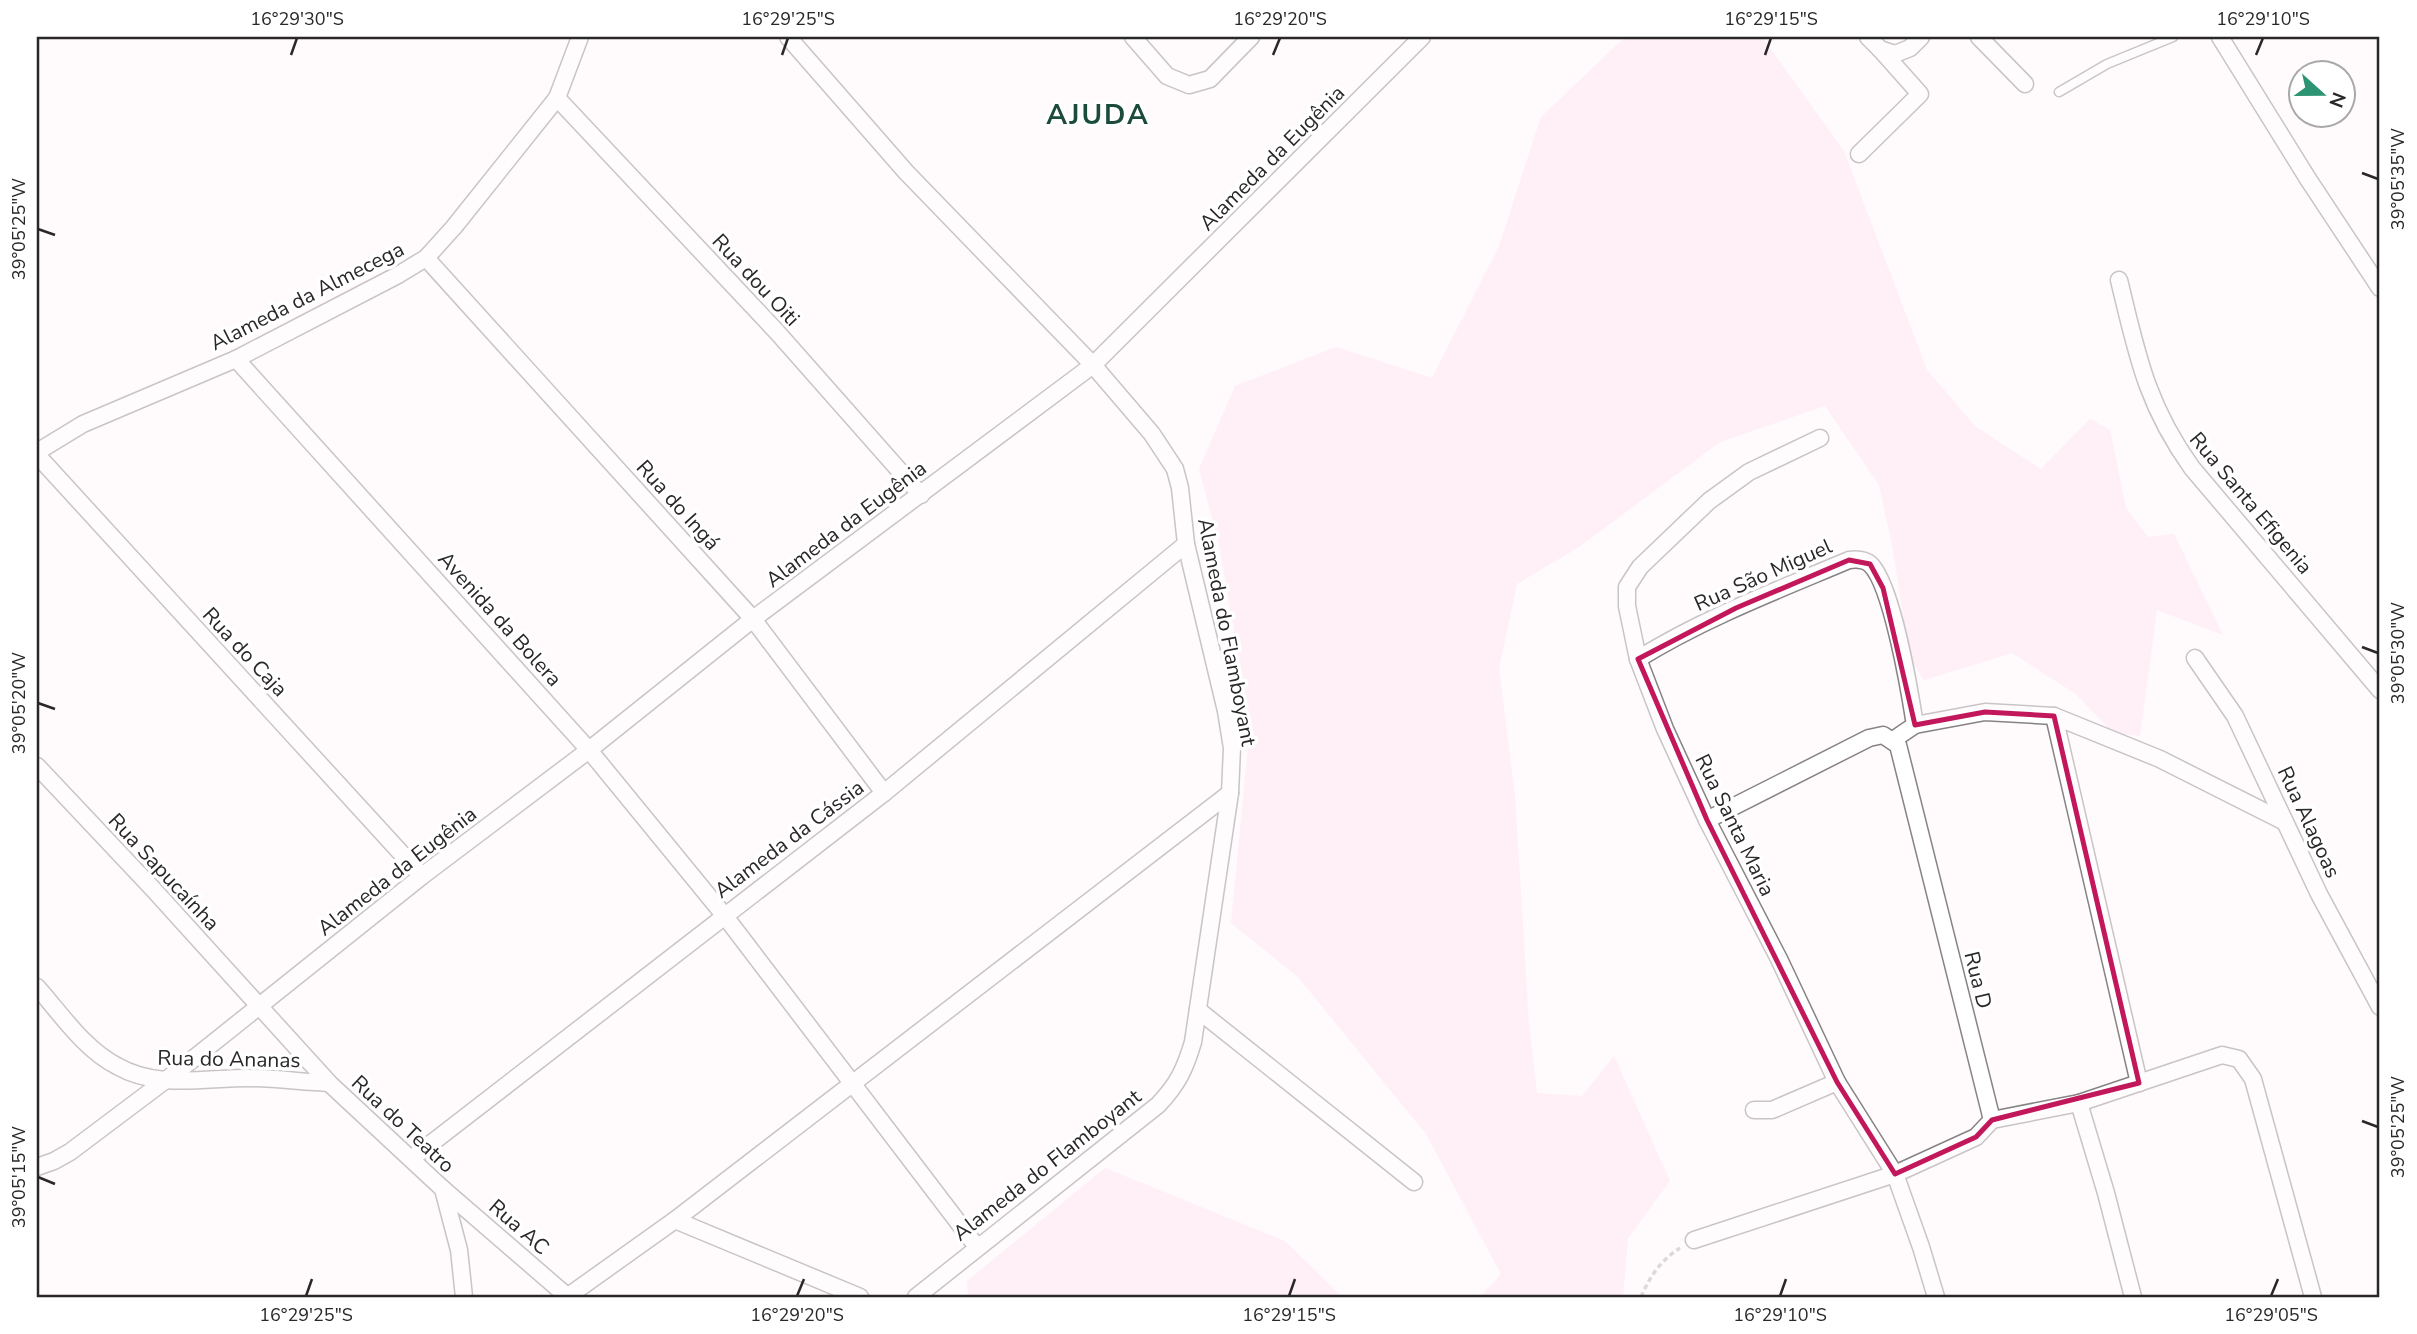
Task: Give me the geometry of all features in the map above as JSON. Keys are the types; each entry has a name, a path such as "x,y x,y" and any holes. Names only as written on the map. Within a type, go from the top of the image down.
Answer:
{"street":[{"name":"Alameda da Almecega","path":"37,454 83,424 236,359 426,258 557,98 580,37"},
{"name":"Alameda do Flamboyant","path":"788,37 906,172 1093,366 1152,434 1175,469 1180,488 1186,544 1226,711 1231,748 1230,793 1193,1042 1175,1087 1138,1121 916,1297"},
{"path":"1133,37 1167,76 1189,85 1210,79 1251,37"},
{"name":"Alameda da Eugênia","path":"37,1167 70,1152 165,1081 422,876 589,750 753,619 1093,366 1423,37"},
{"path":"1859,153 1920,94 1868,37"},
{"path":"1881,49 1895,54 1902,52 1921,37"},
{"path":"1979,37 2025,84"},
{"path":"2220,37 2308,179 2380,288"},
{"name":"Rua dou Oiti","path":"557,98 777,332 921,495"},
{"name":"Rua do Ingá","path":"426,258 753,619 884,793"},
{"name":"Rua Santa Efigenia","path":"2119,280 2139,365 2155,408 2171,439 2192,468 2380,690"},
{"name":"Avenida da Bolera","path":"236,359 589,750 724,915 977,1247"},
{"name":"Rua Santa Maria","path":"1821,438 1749,472 1709,501 1640,567 1631,579 1626,596 1638,659 1665,729 1707,820 1779,959 1837,1082 1895,1174 1936,1297"},
{"name":"Rua do Caja","path":"37,454 422,876"},
{"name":"Alameda da Cássia","path":"411,1159 884,793 1186,544"},
{"name":"Rua São Miguel","path":"1638,659 1668,640 1736,608 1849,560 1862,560 1870,564 1883,587 1908,677 1915,725"},
{"name":"Rua Alagoas","path":"2195,658 2235,716 2319,894 2380,1007"},
{"path":"1707,820 1869,738 1883,735 1893,740 1915,725 1985,712 2054,716 2160,759 2285,822"},
{"path":"2054,716 2139,1083"},
{"name":"Rua D","path":"1893,740 1898,746 1992,1120"},
{"name":"Rua Sapucaínha","path":"37,766 260,1007"},
{"path":"568,1297 675,1220 1230,793"},
{"name":"Rua do Ananas","path":"37,987 83,1039 113,1065 131,1074 165,1081 249,1078 329,1083"},
{"name":"Rua do Teatro","path":"260,1007 329,1083 443,1189 459,1250 464,1297"},
{"path":"1198,1010 1414,1182"},
{"path":"1694,1240 1895,1174 1976,1137 1992,1120 2079,1103 2222,1055 2239,1059 2253,1079 2313,1297"},
{"path":"1754,1110 1772,1110 1837,1082"},
{"path":"2079,1103 2133,1297"},
{"name":"Rua AC","path":"443,1189 568,1297"},
{"path":"675,1220 860,1297"}],"lane":[{"path":"2059,92 2107,64 2173,37"}],"path":[{"path":"1642,1297 1657,1268 1670,1254 1694,1240"}],"highlighted area":[{"path":"1849,560 1870,564 1883,588 1915,725 1985,712 2054,716 2139,1083 1992,1120 1976,1137 1895,1174 1837,1082 1707,820 1638,659 1736,608"}],"shaded area":[{"path":"1625,37 1762,37 1844,151 1927,370 1976,427 2041,469 2090,419 2110,430 2126,508 2148,537 2174,534 2223,635 2157,610 2140,736 2113,733 2076,694 2012,653 1924,680 1910,659 1892,545 1879,485 1825,406 1720,442 1579,547 1517,584 1499,668 1515,796 1529,1025 1537,1093 1582,1096 1614,1056 1670,1181 1628,1238 1623,1297 1480,1297 1501,1274 1426,1134 1298,977 1231,923 1250,725 1219,544 1199,469 1235,386 1336,347 1432,378 1499,246 1541,117"},
{"path":"1105,1168 1285,1241 1342,1297 968,1297 967,1281"}],"district":[{"name":"AJUDA","path":"1098,115"}]}
